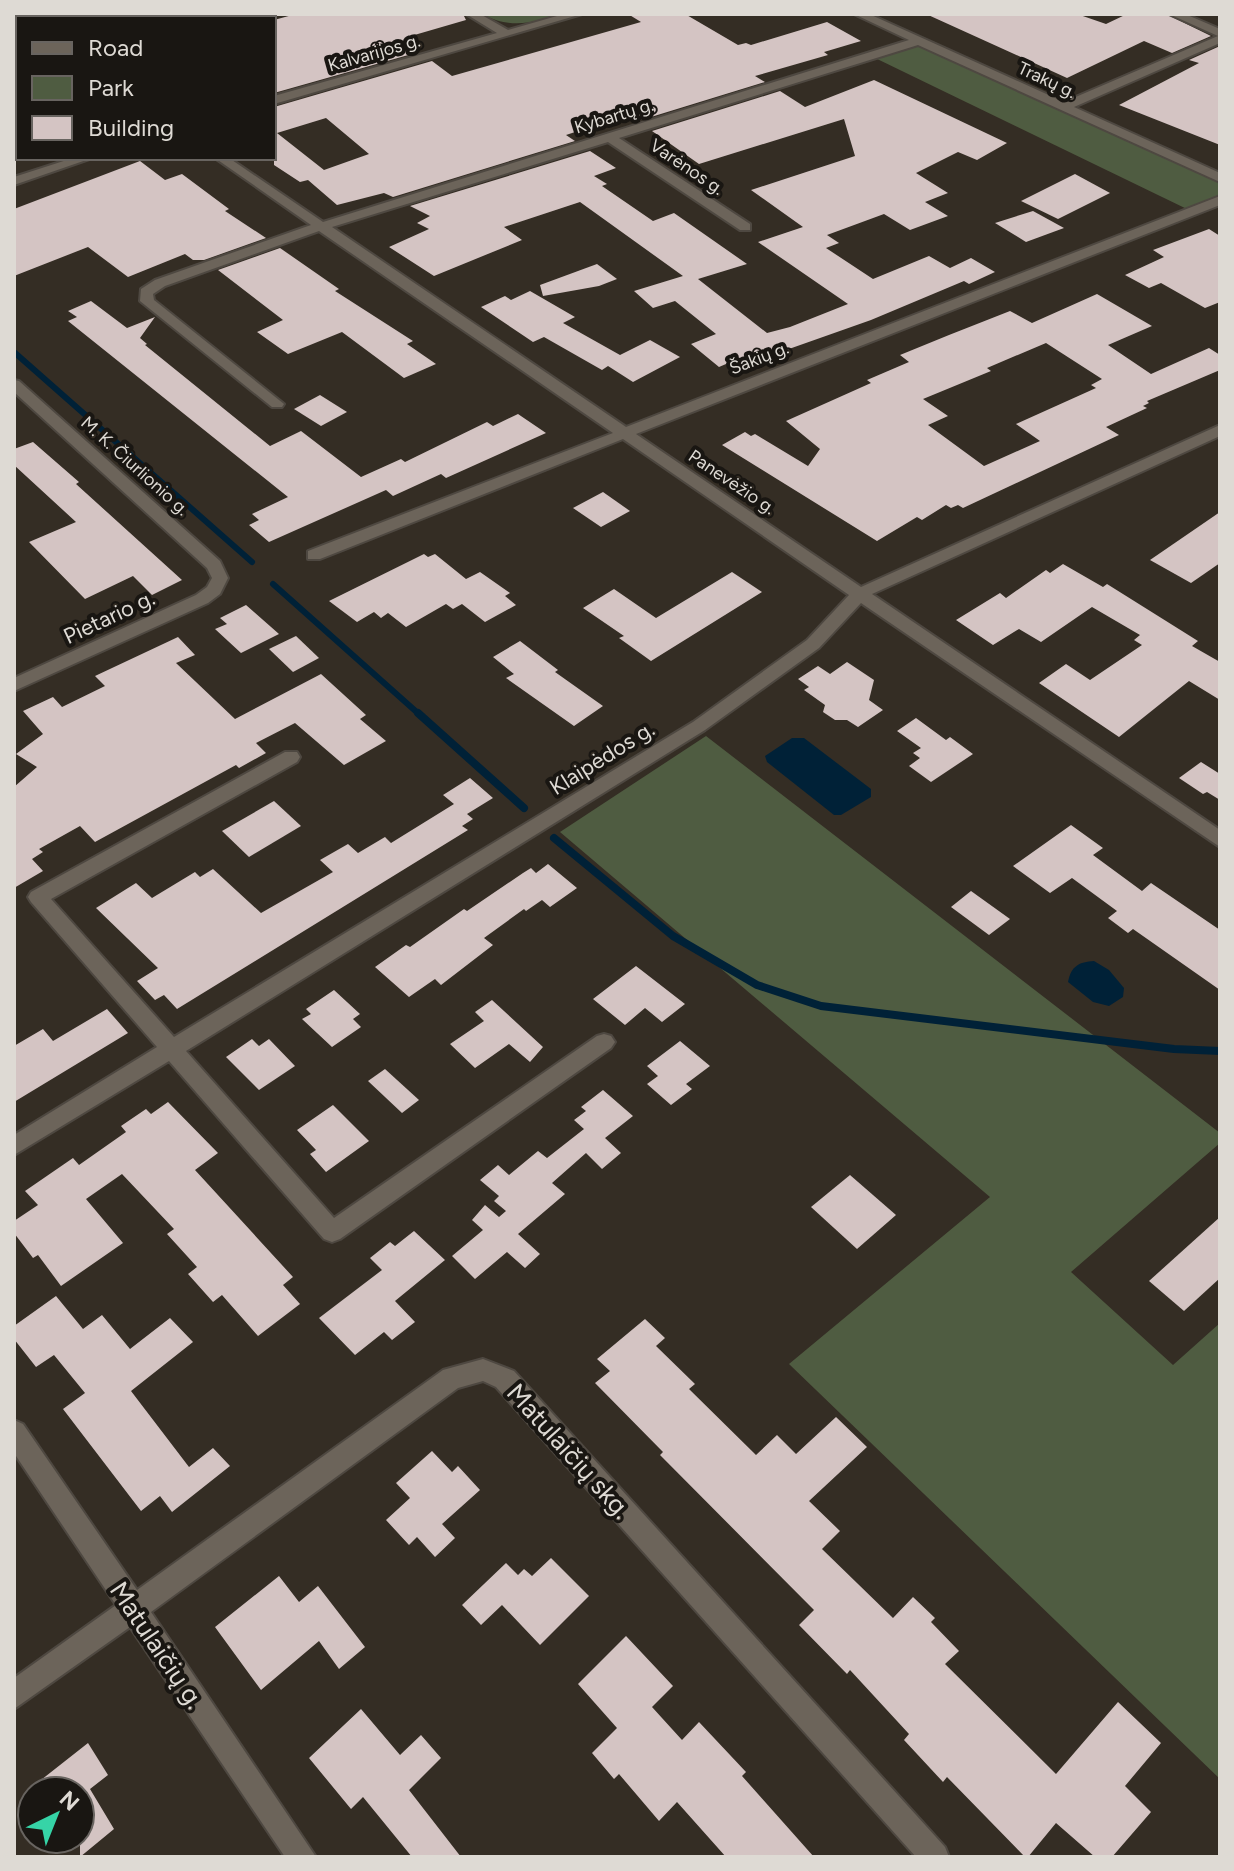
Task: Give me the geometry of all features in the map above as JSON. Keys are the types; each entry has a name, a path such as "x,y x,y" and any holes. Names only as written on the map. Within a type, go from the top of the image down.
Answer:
{"street":[{"path":"472,14 505,33"},
{"name":"Kalvarijos g.","path":"276,99 576,14"},
{"name":"Trakų g.","path":"860,14 1220,178"},
{"path":"1175,14 1220,33"},
{"path":"1063,107 1220,39"},
{"name":"Kybartų g.","path":"277,404 147,301 146,292 160,283 319,227 919,41"},
{"name":"Varėnos g.","path":"609,137 745,227"},
{"path":"14,181 80,160"},
{"name":"Panevėžio g.","path":"224,160 1220,840"},
{"name":"Šakių g.","path":"314,555 1220,200"},
{"name":"M. K. Čiurlionio g.","path":"14,384 214,565 219,571 219,584"},
{"name":"Klaipėdos g.","path":"14,1146 699,726 813,644 861,593 1220,430"},
{"name":"Pietario g.","path":"14,685 202,599 219,584"},
{"path":"291,757 38,897 332,1232 604,1042"},
{"name":"Matulaičių skg.","path":"14,1695 452,1378 483,1370 505,1379 935,1857"},
{"name":"Matulaičių g.","path":"14,1432 302,1857"}],"green space":[{"path":"482,14 564,14 513,23"},
{"path":"919,41 1220,178 1220,200 1191,211 871,56"},
{"path":"706,736 1220,1133 1220,1143 1071,1272 1173,1365 1220,1323 1220,1779 789,1364 990,1197 560,832"}],"water":[{"path":"792,738 804,738 871,789 871,797 841,815 834,815 767,762 765,756"},
{"path":"1094,961 1109,970 1124,988 1123,997 1109,1006 1093,1002 1068,982 1076,966"}],"building":[{"path":"296,14 463,14 466,20 411,36 419,42 409,44 419,52 276,92 276,19"},
{"path":"628,14 685,14 738,45 751,45 827,22 861,41 824,52 828,55 755,76 765,82 638,121 627,115 566,135 575,141 393,197 384,193 337,205 308,180 300,182 274,165 276,106 432,61 452,76 641,22","holes":["326,118 369,154 324,170 277,133"]},
{"path":"926,14 1077,14 1106,24 1127,14 1166,14 1211,36 1172,53 1144,41 1067,78"},
{"path":"1220,46 1220,145 1119,105 1199,63 1189,60"},
{"path":"874,80 1007,143 977,160 958,152 916,173 948,193 925,202 948,216 910,230 884,214 827,235 839,243 826,248 873,279 929,256 950,268 971,258 995,272 732,369 726,364 719,367 691,344 716,334 675,301 653,308 634,291 683,276 580,202 504,227 522,240 434,276 389,247 429,229 417,223 430,216 410,206 590,151 616,168 594,176 607,184 602,186 653,221 674,213 747,264 698,279 767,333 790,327 848,304 758,242 803,227 751,190 855,156 844,119 699,164 652,131 780,91 805,107"},
{"path":"140,161 165,180 182,174 229,209 225,211 266,238 204,260 193,260 185,254 128,277 88,247 14,276 14,209"},
{"path":"1075,174 1110,193 1058,219 1021,201"},
{"path":"1033,211 1064,228 1026,242 995,223"},
{"path":"1209,229 1220,236 1220,302 1205,308 1161,283 1149,288 1125,275 1164,257 1153,250"},
{"path":"280,248 339,289 335,291 413,341 407,344 436,364 404,378 342,332 288,354 257,332 283,320 218,270"},
{"path":"597,264 617,279 599,286 543,296 540,285"},
{"path":"530,291 575,317 563,323 620,355 650,340 680,357 633,382 608,366 602,370 544,337 533,342 481,307 505,296 511,300"},
{"path":"1097,294 1152,326 1108,345 1151,374 1209,348 1220,355 1220,370 1147,401 1149,403 1143,406 1147,408 1106,427 1119,435 963,508 946,505 922,520 917,517 877,541 722,445 745,432 751,436 755,434 808,466 820,449 786,421 871,383 867,380 909,362 900,355 949,335 1010,311 1032,323","holes":["1046,343 1102,379 1091,385 1096,388 1016,424 1040,441 984,466 928,425 948,416 923,399 991,371 987,368"]},
{"path":"91,301 127,328 155,317 140,338 145,345 270,446 301,431 361,477 401,459 405,462 487,422 493,426 518,414 546,433 446,478 441,474 393,496 386,490 269,542 249,525 259,520 252,514 288,497 68,321 77,317 68,311"},
{"path":"320,395 347,412 321,426 294,409"},
{"path":"33,442 182,580 152,595 133,576 85,599 29,542 76,522 14,465 14,449"},
{"path":"603,492 630,511 601,527 573,508"},
{"path":"1220,512 1220,563 1191,583 1150,560"},
{"path":"424,554 428,557 435,554 466,579 480,572 510,593 505,596 516,605 485,622 462,604 453,609 446,604 406,627 388,613 381,618 374,612 357,622 329,601"},
{"path":"1063,564 1103,587 1107,584 1198,641 1192,646 1220,662 1220,700 1189,681 1119,737 1039,683 1066,664 1090,680 1142,645 1134,640 1140,635 1092,607 1041,642 1019,629 993,645 956,620 1000,593 1006,598 1046,570 1050,573"},
{"path":"732,572 762,592 651,661 619,638 624,636 583,608 614,589 656,618"},
{"path":"246,605 279,634 241,653 215,629 227,624 220,618"},
{"path":"296,636 319,658 293,672 269,649"},
{"path":"178,637 195,655 176,663 235,719 321,674 366,715 360,719 386,741 344,765 295,723 256,743 266,753 239,768 236,765 95,842 80,826 39,849 43,852 32,859 43,871 14,888 14,787 37,767 16,754 43,734 23,711 53,697 62,707 105,686 95,676"},
{"path":"520,641 558,670 555,672 603,706 574,726 506,678 514,674 493,657"},
{"path":"847,662 874,680 869,700 883,710 858,727 847,720 835,720 823,712 825,705 804,690 809,687 798,679 818,666 830,674"},
{"path":"916,718 946,740 950,737 973,754 931,782 909,766 920,758 913,753 921,748 897,731"},
{"path":"1201,762 1220,774 1220,800 1207,792 1203,794 1179,778"},
{"path":"470,778 493,798 467,814 473,819 462,826 468,830 177,1009 164,995 155,1000 137,981 158,968 96,908 136,883 152,898 195,872 200,877 213,869 261,913 333,872 320,860 348,844 358,853 385,837 391,843 454,804 443,795"},
{"path":"274,801 301,826 249,857 222,831"},
{"path":"1071,825 1103,848 1093,855 1142,891 1151,883 1220,930 1220,990 1133,929 1128,933 1108,918 1117,911 1072,878 1050,893 1013,866"},
{"path":"548,864 577,888 550,907 542,900 526,911 524,909 484,938 493,945 441,985 435,979 409,997 375,967 531,868 536,873"},
{"path":"971,891 1010,919 989,935 951,907"},
{"path":"636,966 685,1004 662,1022 645,1008 625,1025 593,999"},
{"path":"334,990 360,1014 353,1019 361,1027 332,1047 302,1019 311,1014 306,1009"},
{"path":"492,1000 543,1047 530,1062 509,1044 475,1068 450,1044 484,1021 475,1012"},
{"path":"107,1009 128,1033 14,1102 14,1046 43,1029 53,1041"},
{"path":"252,1039 259,1046 269,1039 295,1066 259,1090 226,1057"},
{"path":"680,1041 710,1066 686,1084 692,1089 671,1105 647,1084 658,1076 647,1066"},
{"path":"385,1069 419,1100 402,1113 368,1081"},
{"path":"603,1090 633,1116 605,1138 621,1153 602,1169 586,1153 552,1183 565,1194 518,1234 540,1254 525,1268 507,1252 475,1279 452,1256 483,1230 472,1220 485,1205 499,1217 506,1211 494,1201 499,1196 480,1180 498,1165 509,1175 538,1151 547,1158 584,1129 574,1120 586,1111 581,1107"},
{"path":"168,1102 218,1153 195,1170 293,1277 283,1285 300,1304 258,1336 222,1295 213,1302 188,1274 197,1267 167,1234 174,1229 122,1174 86,1199 123,1243 61,1286 38,1255 33,1258 14,1233 14,1221 38,1205 25,1191 73,1158 79,1165 126,1132 121,1126 146,1109 151,1114"},
{"path":"333,1105 369,1141 326,1172 310,1154 316,1150 297,1130"},
{"path":"850,1175 896,1215 857,1249 811,1207"},
{"path":"1220,1217 1220,1278 1184,1311 1149,1281"},
{"path":"414,1231 445,1260 395,1301 415,1322 392,1340 384,1332 355,1355 319,1318 382,1270 370,1258 390,1242 395,1246"},
{"path":"56,1296 83,1329 102,1315 130,1349 170,1318 193,1342 131,1391 189,1467 213,1448 230,1466 172,1512 160,1496 141,1511 63,1409 85,1393 54,1355 36,1367 14,1339 14,1326"},
{"path":"645,1319 665,1338 656,1346 695,1384 689,1389 756,1455 777,1435 796,1454 836,1417 867,1447 809,1501 840,1531 822,1549 893,1618 913,1597 935,1618 931,1622 959,1651 945,1664 1056,1774 1118,1702 1161,1743 1125,1786 1151,1812 1112,1857 1095,1857 1056,1823 1025,1857 947,1777 943,1782 904,1740 909,1734 850,1670 847,1674 799,1625 814,1610 660,1455 663,1452 595,1383 610,1371 597,1359"},
{"path":"432,1451 452,1472 458,1466 480,1490 442,1524 455,1538 435,1557 417,1537 409,1545 386,1520 410,1498 396,1483"},
{"path":"551,1558 589,1596 540,1645 502,1605 481,1625 462,1605 506,1563 518,1575 524,1569 532,1576"},
{"path":"279,1576 299,1602 318,1586 365,1647 339,1669 319,1641 261,1690 215,1627"},
{"path":"626,1636 673,1686 652,1707 682,1740 699,1722 746,1772 742,1776 814,1857 726,1857 677,1802 659,1821 619,1774 614,1779 592,1753 617,1728 578,1684"},
{"path":"361,1709 400,1755 421,1735 441,1758 409,1790 461,1857 412,1857 363,1797 351,1809 309,1758"},
{"path":"88,1743 108,1775 96,1784 96,1775 47,1775"},
{"path":"96,1799 114,1829 96,1844"}],"waterway":[{"path":"14,352 252,562"},
{"path":"273,584 420,715"},
{"path":"418,713 524,808"},
{"path":"554,838 673,936 757,985 821,1006 1174,1049 1220,1051"}]}
